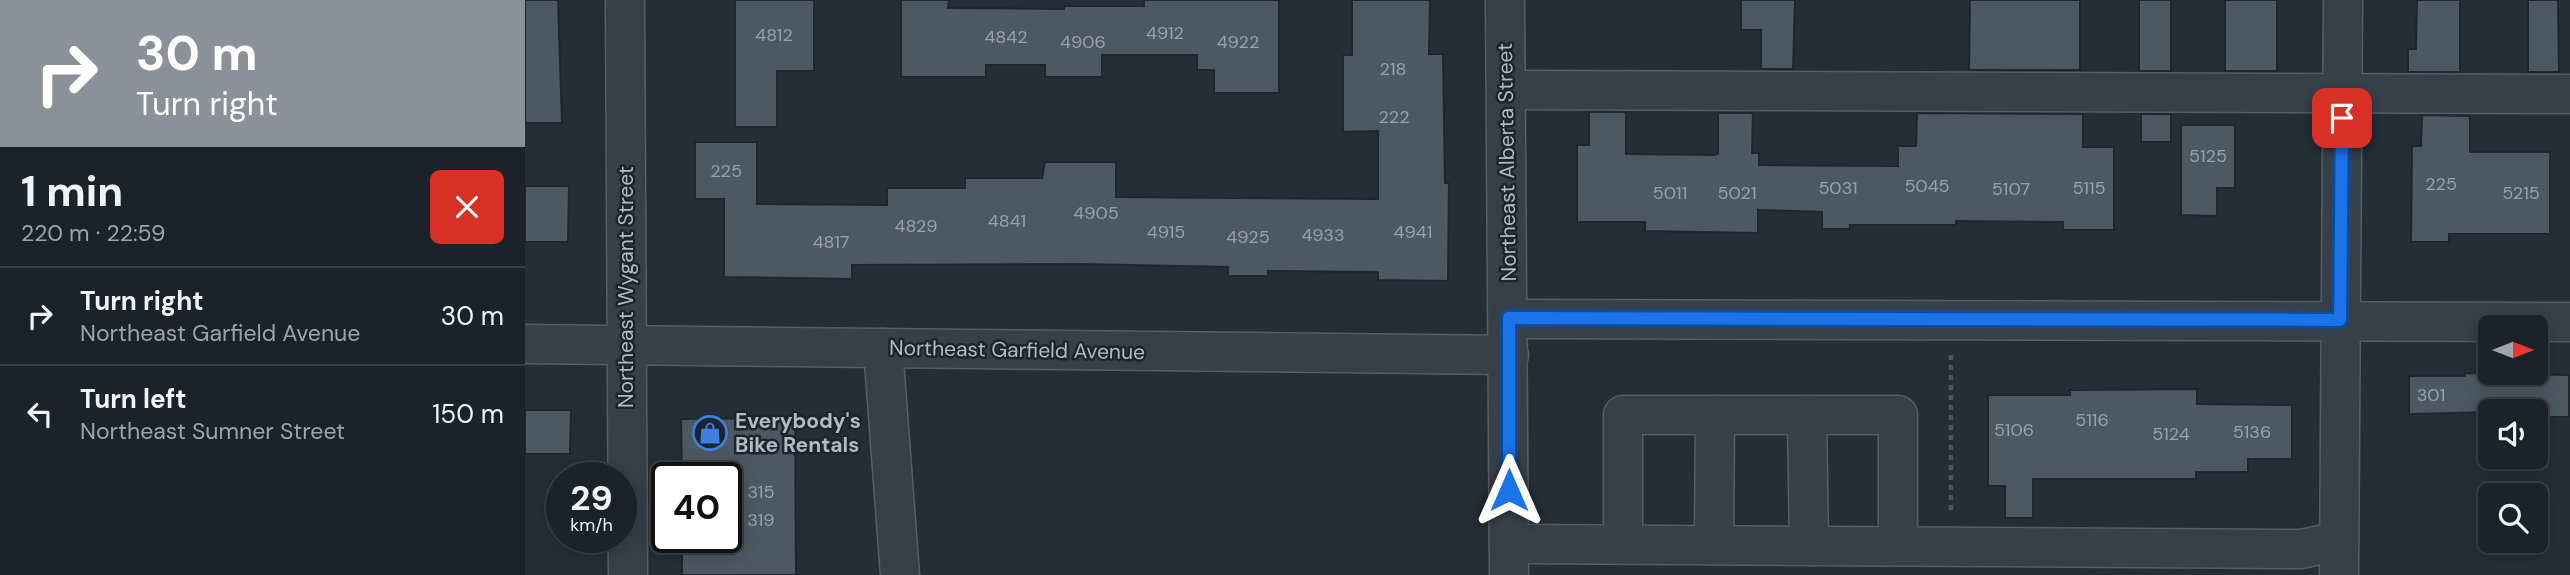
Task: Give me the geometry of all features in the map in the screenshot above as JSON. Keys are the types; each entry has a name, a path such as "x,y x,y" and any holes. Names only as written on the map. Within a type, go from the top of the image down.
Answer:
{"street":[{"name":"Northeast Wygant Street","path":"625,0 628,575"},
{"name":"Northeast Alberta Street","path":"1505,0 1509,559"},
{"path":"1509,559 1623,544 1907,548 2017,561 2301,549 2339,558 2343,0"},
{"path":"1506,90 2570,94"},
{"name":"Northeast Garfield Avenue","path":"525,344 883,348 1509,337 1951,319 2570,322"},
{"path":"883,348 900,575"},
{"path":"1623,544 1623,415 1898,415 1907,548"},
{"path":"1714,545 1715,415"},
{"path":"1807,415 1808,546"}],"path":[{"path":"1907,548 1951,523 1951,319"}],"building":[{"path":"525,0 558,0 562,123 525,123"},
{"path":"735,0 814,0 814,71 777,71 777,127 735,127"},
{"path":"901,0 949,0 948,8 1064,9 1064,6 1144,6 1144,0 1279,0 1279,93 1214,93 1214,70 1197,70 1197,55 1102,55 1102,77 1045,77 1045,65 986,65 986,77 901,77"},
{"path":"1352,0 1430,0 1429,54 1443,54 1445,183 1449,183 1448,281 1378,280 1378,272 1268,271 1268,276 1228,276 1228,267 1078,264 852,265 852,279 724,277 724,199 695,199 695,142 757,142 757,204 887,205 887,188 965,188 965,178 1042,178 1045,162 1116,162 1116,197 1378,199 1378,131 1343,132 1343,55 1352,55"},
{"path":"1741,0 1795,0 1793,69 1761,69 1761,30 1741,30"},
{"path":"1970,0 2080,0 2080,70 1969,70"},
{"path":"2139,0 2171,0 2171,71 2139,71"},
{"path":"2225,0 2277,0 2277,71 2225,71"},
{"path":"2417,0 2460,0 2460,72 2408,72 2408,49 2416,49"},
{"path":"2528,0 2558,0 2559,72 2528,72"},
{"path":"1589,112 1626,112 1626,154 1715,155 1718,153 1718,113 1753,113 1752,153 1759,153 1759,165 1898,166 1898,146 1916,146 1917,113 2083,114 2083,147 2114,147 2114,230 2063,230 2063,222 1956,221 1956,225 1850,225 1850,229 1822,229 1822,212 1758,210 1758,233 1645,231 1645,222 1577,222 1577,145 1589,145"},
{"path":"2141,114 2171,114 2171,142 2141,142"},
{"path":"2422,115 2470,116 2470,152 2550,152 2550,234 2449,234 2449,242 2411,242 2412,146 2421,146"},
{"path":"2181,125 2235,125 2235,188 2217,188 2217,216 2181,215"},
{"path":"525,186 569,186 568,242 525,242"},
{"path":"2465,373 2478,373 2478,385 2548,385 2548,375 2569,375 2569,417 2548,417 2548,399 2478,399 2478,412 2409,414 2409,376 2465,376"},
{"path":"2197,389 2197,404 2292,405 2292,459 2248,459 2248,472 2196,472 2196,479 2033,479 2033,518 2005,518 2005,486 1988,486 1988,395 2070,395 2070,390"},
{"path":"525,410 571,410 570,454 525,454"},
{"path":"795,418 796,575 682,575 682,553 742,553 742,462 682,462 681,419"}],"place":[{"name":"Everybody's Bike Rentals","path":"710,433"}],"route":[{"path":"1509,490 1509,318 2340,320 2342,118"}]}
